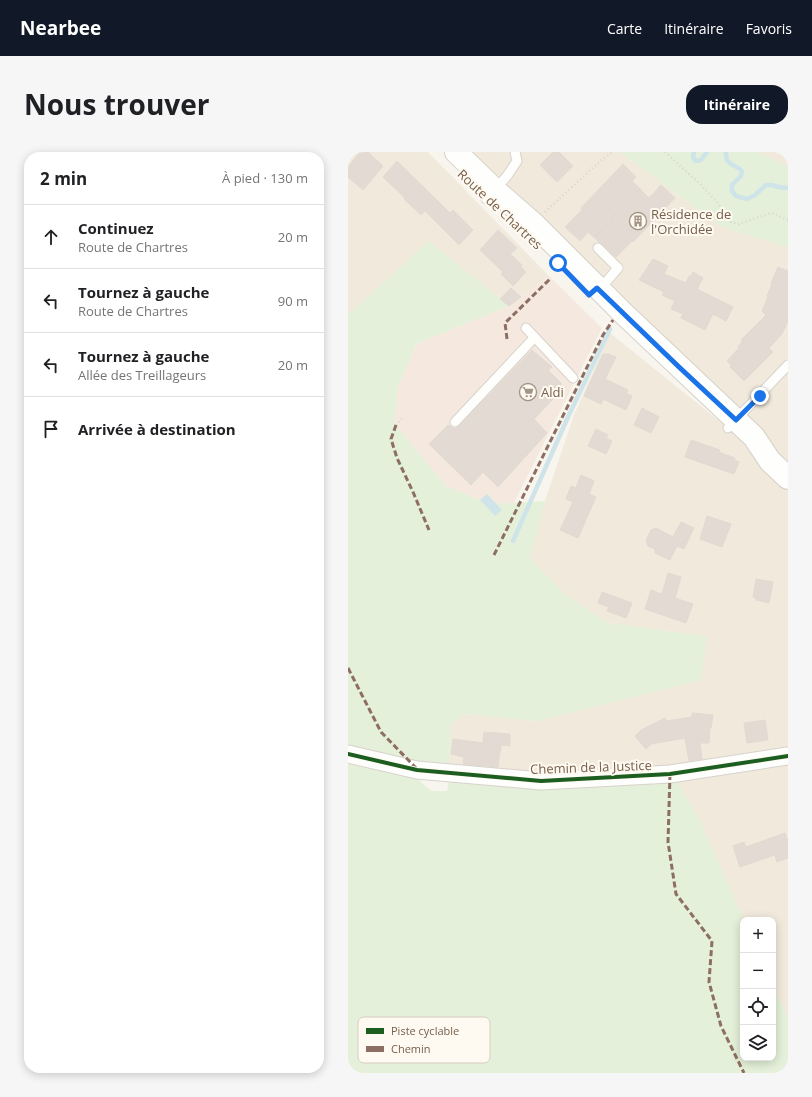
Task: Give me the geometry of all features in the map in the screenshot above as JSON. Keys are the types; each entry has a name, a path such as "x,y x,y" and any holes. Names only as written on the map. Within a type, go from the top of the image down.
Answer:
{"main road":[{"name":"Route de Chartres","path":"441,152 490,194"},
{"name":"Route de Chartres","path":"456,152 509,216 562,267 593,291 674,361 732,424 754,437 770,461 788,478"}],"street":[{"name":"Chemin de la Justice","path":"348,754 418,770 541,782 670,774 788,756"}],"lane":[{"path":"490,194 507,176 517,160 515,152"},
{"path":"593,291 606,282 618,268 598,248"},
{"path":"526,328 573,378"},
{"path":"455,422 534,338"},
{"path":"732,424 788,365"}],"path":[{"path":"545,212 612,152"},
{"path":"665,152 701,185 716,201 731,222 739,224 771,213 788,220"},
{"path":"595,238 642,186"},
{"path":"396,425 402,418"}],"shaded area":[{"path":"348,152 428,152 549,276 509,306 429,241 348,315"},
{"path":"456,152 620,152 722,227 788,247 788,1019 776,992 776,917 743,917 702,825 673,774 541,781 449,767 451,723 466,714 537,721 707,636 608,623 567,596 530,559 545,501 574,415 610,333 728,428 759,456"},
{"path":"759,152 788,152 788,167"},
{"path":"549,276 602,328 514,503 489,504 446,486 393,423 398,387 416,344 509,306"},
{"path":"487,494 502,510 495,516 480,500"}],"green space":[{"path":"620,152 759,152 788,167 788,247 722,227"},
{"path":"429,241 509,306 416,344 398,387 394,423 446,486 489,504 545,501 530,559 567,596 608,623 707,636 701,680 537,721 466,714 451,723 449,767 348,749 348,315"},
{"path":"348,762 413,775 431,791 447,791 450,773 673,774 702,825 743,917 740,917 740,1061 776,1061 776,992 788,1019 788,1073 348,1073"}],"building":[{"path":"360,152 363,154 364,152 368,152 383,166 363,190 348,177 348,167"},
{"path":"553,152 559,152 573,166 557,182 540,165"},
{"path":"397,161 450,213 453,210 473,230 459,245 425,211 421,215 383,177"},
{"path":"623,164 636,177 632,181 649,198 661,185 675,198 633,242 632,241 616,257 588,232 580,241 565,227"},
{"path":"498,230 517,248 510,254 522,265 521,267 526,272 513,286 501,274 503,272 480,250"},
{"path":"653,259 668,266 664,274 686,283 689,276 690,277 693,272 703,278 697,289 733,307 726,321 713,314 705,330 681,318 683,314 671,309 675,301 662,295 664,292 639,280"},
{"path":"778,267 788,271 788,321 782,334 769,348 773,352 744,381 730,367 731,365 727,361 739,348 738,346 742,342 741,340 766,315 762,311"},
{"path":"511,288 521,297 509,306 500,299"},
{"path":"532,350 552,367 548,370 562,384 552,394 555,397 534,419 547,433 498,487 483,472 471,485 429,444 448,425 455,429 459,426"},
{"path":"603,354 616,357 605,379 628,390 626,393 632,396 626,410 603,399 601,404 584,396"},
{"path":"642,408 659,417 651,433 634,425"},
{"path":"596,429 608,435 606,438 612,441 606,454 588,446"},
{"path":"691,440 720,450 719,452 735,458 734,460 739,462 734,474 685,457"},
{"path":"581,475 594,481 589,494 596,497 578,538 560,530 573,502 566,499 571,486 576,488"},
{"path":"707,516 731,524 722,547 700,539"},
{"path":"681,522 694,528 684,549 677,546 670,560 655,553 655,549 648,546 646,540 651,530 656,528 673,537"},
{"path":"668,573 681,577 675,598 693,604 686,623 645,609 651,590 662,594"},
{"path":"756,579 773,582 769,603 756,600 756,598 753,597"},
{"path":"602,592 632,603 626,618 607,611 609,607 598,603"},
{"path":"692,713 713,715 711,728 710,727 709,743 700,743 702,759 689,761 685,738 651,744 646,749 635,736 641,730 665,718 666,721 692,717"},
{"path":"765,720 768,740 747,743 744,723"},
{"path":"484,732 510,734 510,746 501,745 498,767 463,764 464,757 451,754 453,739 483,743"},
{"path":"785,833 788,841 788,858 777,862 775,855 740,867 733,846 744,842 746,847"}],"waterway":[{"path":"694,152 693,157 695,161 701,160 707,152"},
{"path":"726,152 727,160 742,171 741,176 732,185 732,191 736,196 747,199 755,195 766,185 788,188"},
{"path":"513,541 568,417 610,329"}],"marked path":[{"path":"507,339 505,323 550,279"},
{"path":"494,555 603,335 613,320"},
{"path":"396,425 391,439 397,458 429,530"},
{"path":"348,668 381,732 416,768"},
{"path":"670,774 668,842 676,894 712,941 709,982 721,1026 744,1073"}],"cycle path":[{"path":"348,754 417,770 541,781 670,774 788,756"}],"place":[{"name":"Résidence de l'Orchidée","path":"638,221"},
{"name":"Aldi","path":"528,392"}],"route":[{"path":"558,263 589,295 597,288 736,420 760,396"}]}
